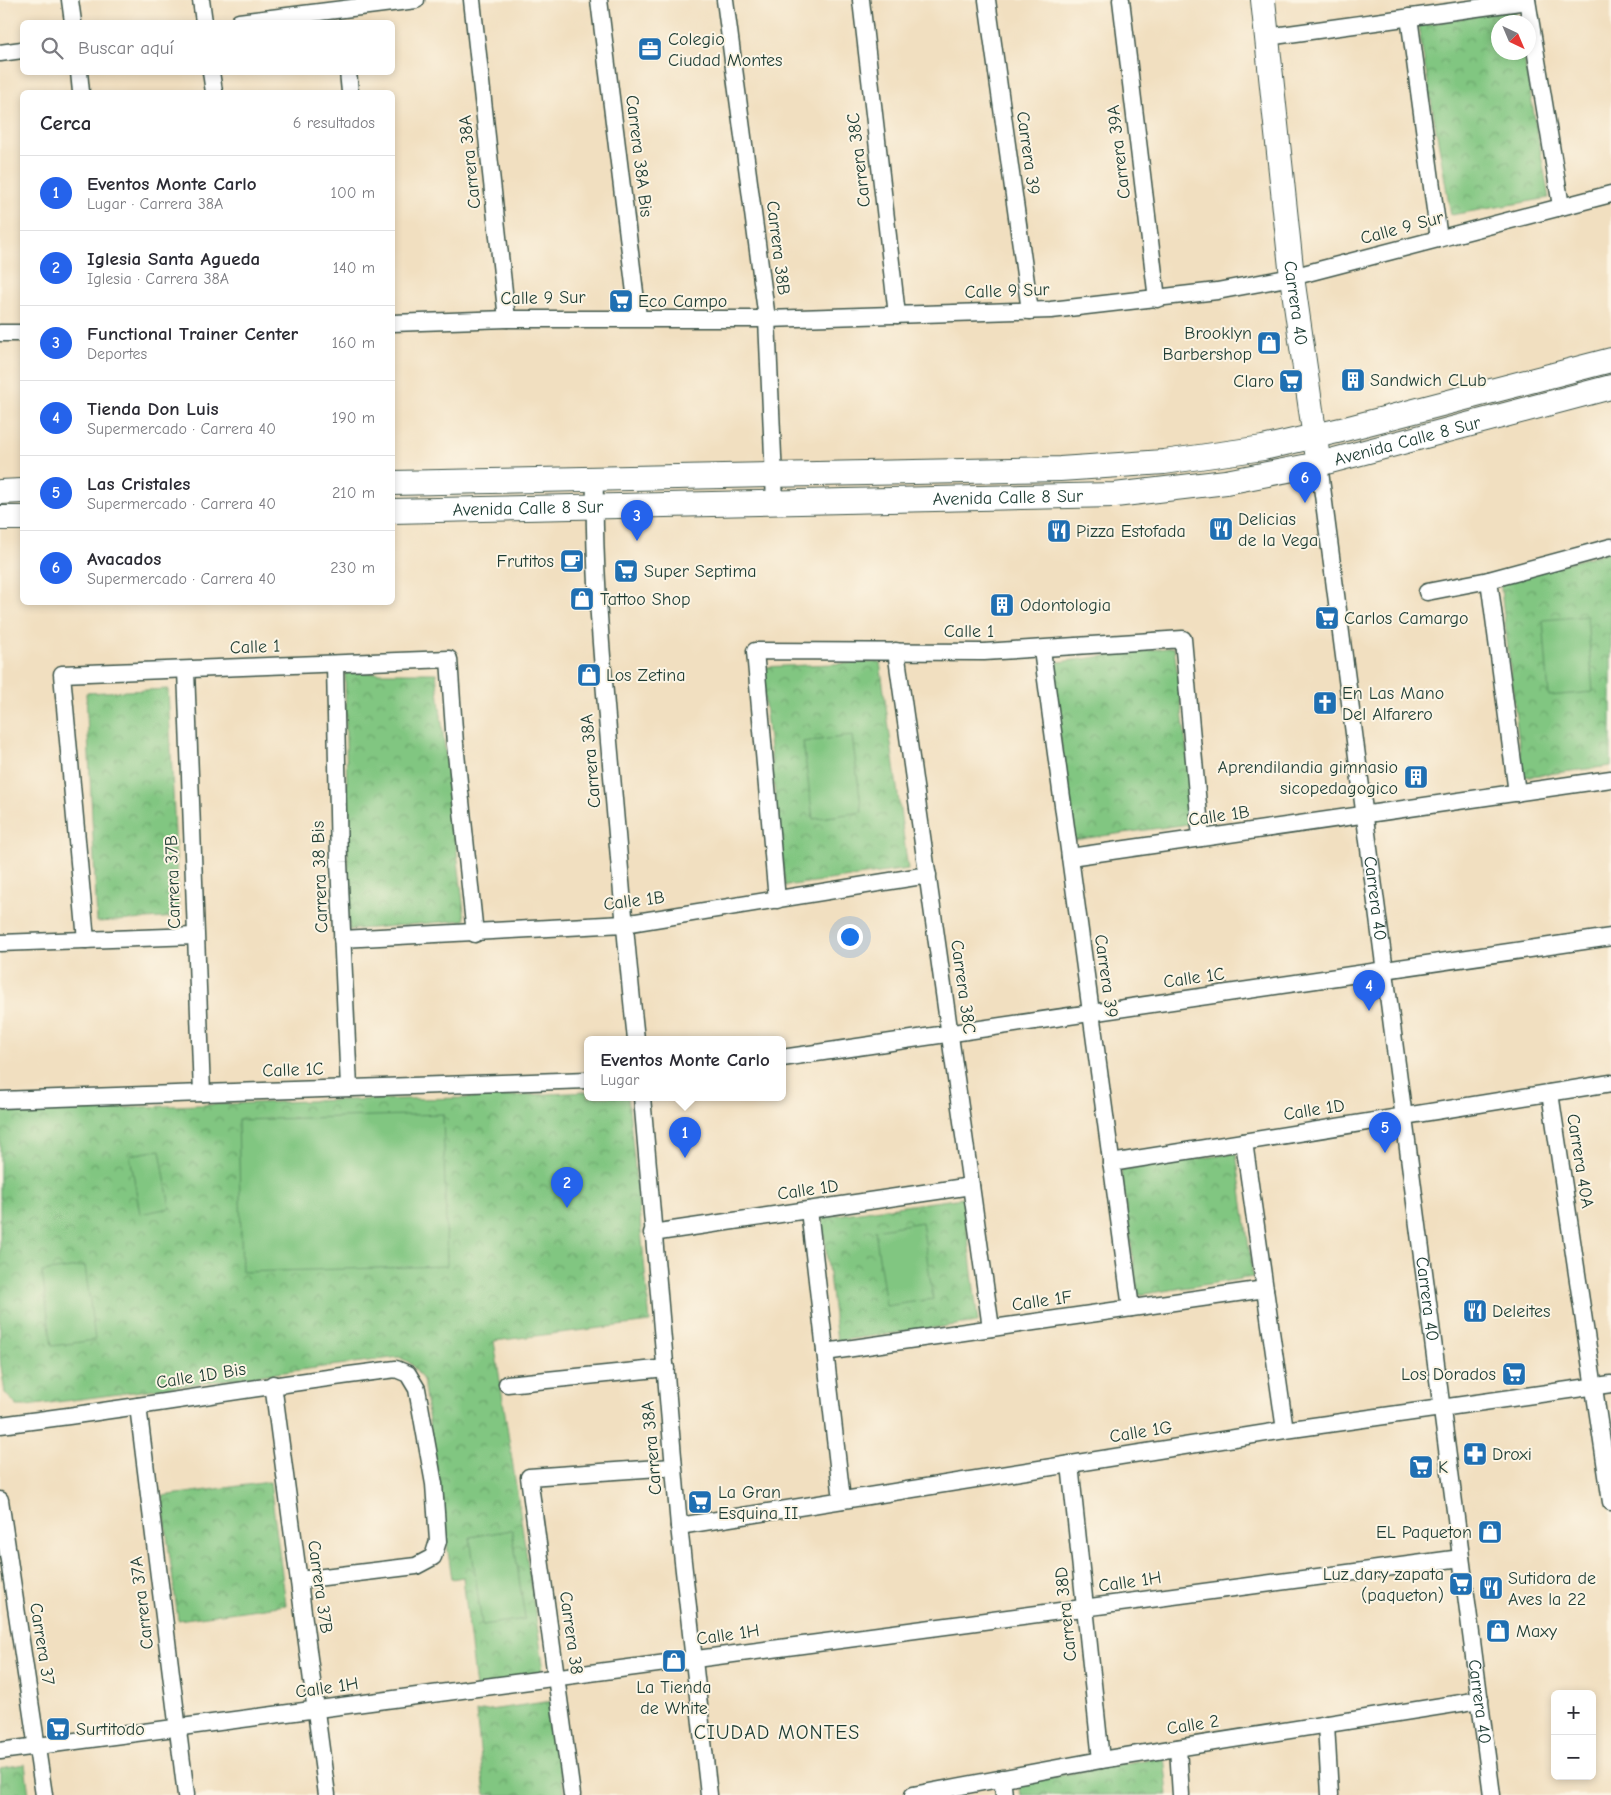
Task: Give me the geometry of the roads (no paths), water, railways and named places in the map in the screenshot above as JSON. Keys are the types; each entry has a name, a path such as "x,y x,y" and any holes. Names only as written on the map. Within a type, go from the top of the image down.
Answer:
{"main road":[{"name":"Carrera 40","path":"1263,0 1292,277 1319,464"},
{"name":"Avenida Calle 8 Sur","path":"395,483 1116,466 1218,456 1315,437 1611,360"},
{"name":"Avenida Calle 8 Sur","path":"395,511 1114,495 1226,482 1319,464 1611,387"},
{"path":"0,492 20,491"},
{"path":"0,518 20,518"}],"street":[{"path":"70,0 73,20"},
{"path":"201,0 204,20"},
{"path":"273,20 342,16 416,0"},
{"name":"Carrera 38A","path":"472,0 508,319"},
{"name":"Carrera 38A Bis","path":"599,0 638,317"},
{"name":"Carrera 38B","path":"725,0 767,319 775,502"},
{"name":"Carrera 38C","path":"860,0 897,315"},
{"name":"Carrera 39","path":"987,0 1030,311"},
{"name":"Carrera 39A","path":"1121,0 1157,299"},
{"path":"1267,37 1527,1 1561,206"},
{"path":"1409,17 1440,239"},
{"path":"0,53 20,50"},
{"path":"79,75 81,90"},
{"path":"211,75 214,90"},
{"path":"348,75 350,90"},
{"name":"Calle 9 Sur","path":"395,323 638,317 767,319 1030,311 1157,299 1292,277 1611,194"},
{"path":"0,333 20,333"},
{"name":"Carrera 40","path":"1319,464 1492,1795"},
{"name":"Carrera 38A","path":"595,478 594,507 601,645 624,924 636,1036"},
{"path":"1427,592 1489,580 1611,547"},
{"path":"1489,580 1517,793"},
{"name":"Calle 1","path":"777,900 755,650 1042,650 1182,639 1201,838"},
{"name":"Carrera 39","path":"1042,650 1131,1308"},
{"name":"Carrera 38C","path":"896,651 990,1328"},
{"name":"Calle 1","path":"86,940 62,674 449,659 455,744 475,934"},
{"name":"Carrera 38 Bis","path":"334,664 342,939 349,1088"},
{"name":"Carrera 37B","path":"186,670 202,1093"},
{"name":"Calle 1B","path":"1070,857 1611,779"},
{"name":"Calle 1B","path":"342,939 475,934 624,924 928,875"},
{"path":"0,943 195,936"},
{"name":"Calle 1C","path":"786,1057 1611,937"},
{"name":"Calle 1C","path":"0,1100 584,1080"},
{"name":"Calle 1D","path":"1111,1163 1611,1083"},
{"name":"Carrera 40A","path":"1550,1093 1611,1502"},
{"name":"Carrera 38A","path":"642,1101 678,1526 709,1795"},
{"path":"1244,1142 1285,1430"},
{"name":"Calle 1D","path":"652,1233 971,1186"},
{"path":"809,1210 842,1500"},
{"name":"Calle 1F","path":"825,1352 1265,1289"},
{"path":"507,1384 666,1368"},
{"name":"Calle 1D Bis","path":"0,1425 138,1406 273,1384 396,1369 408,1374 418,1388 434,1484 438,1541 433,1557 416,1566 299,1580"},
{"name":"Carrera 37B","path":"273,1384 327,1795"},
{"name":"Calle 1G","path":"678,1526 1285,1430 1611,1384"},
{"name":"Carrera 37A","path":"138,1406 186,1795"},
{"name":"Carrera 38D","path":"1070,1464 1102,1760"},
{"name":"Carrera 38","path":"572,1795 529,1476 673,1467"},
{"name":"Carrera 37","path":"0,1500 44,1795"},
{"name":"Calle 1H","path":"0,1752 1461,1558"},
{"name":"Calle 2","path":"913,1795 1102,1760 1480,1700"},
{"path":"1326,1724 1330,1795"},
{"path":"1178,1748 1181,1795"},
{"path":"1002,1778 1004,1795"}],"place":[{"name":"Colegio Ciudad Montes","path":"650,49"},
{"name":"Eco Campo","path":"621,301"},
{"name":"Brooklyn Barbershop","path":"1269,343"},
{"name":"Sandwich CLub","path":"1353,380"},
{"name":"Claro","path":"1291,381"},
{"name":"Avacados","path":"1305,503"},
{"name":"Delicias de la Vega","path":"1221,529"},
{"name":"Pizza Estofada","path":"1059,531"},
{"name":"Functional Trainer Center","path":"637,541"},
{"name":"Frutitos","path":"572,561"},
{"name":"Super Septima","path":"626,571"},
{"name":"Tattoo Shop","path":"582,599"},
{"name":"Odontologia","path":"1002,605"},
{"name":"Carlos Camargo","path":"1327,618"},
{"name":"Los Zetina","path":"589,675"},
{"name":"En Las Mano Del Alfarero","path":"1325,703"},
{"name":"Aprendilandia gimnasio sicopedagogico","path":"1416,777"},
{"name":"Tienda Don Luis","path":"1369,1011"},
{"name":"Las Cristales","path":"1385,1153"},
{"name":"Eventos Monte Carlo","path":"685,1158"},
{"name":"Iglesia Santa Agueda","path":"567,1208"},
{"name":"Deleites","path":"1475,1311"},
{"name":"Los Dorados","path":"1514,1374"},
{"name":"Droxi","path":"1475,1454"},
{"name":"K","path":"1421,1467"},
{"name":"La Gran Esquina II","path":"700,1502"},
{"name":"EL Paqueton","path":"1490,1532"},
{"name":"Luz dary zapata (paqueton)","path":"1461,1584"},
{"name":"Sutidora de Aves la 22","path":"1491,1588"},
{"name":"Maxy","path":"1498,1631"},
{"name":"La Tienda de White","path":"674,1661"},
{"name":"Surtitodo","path":"58,1729"}],"district":[{"name":"CIUDAD MONTES","path":"777,1732"}]}
